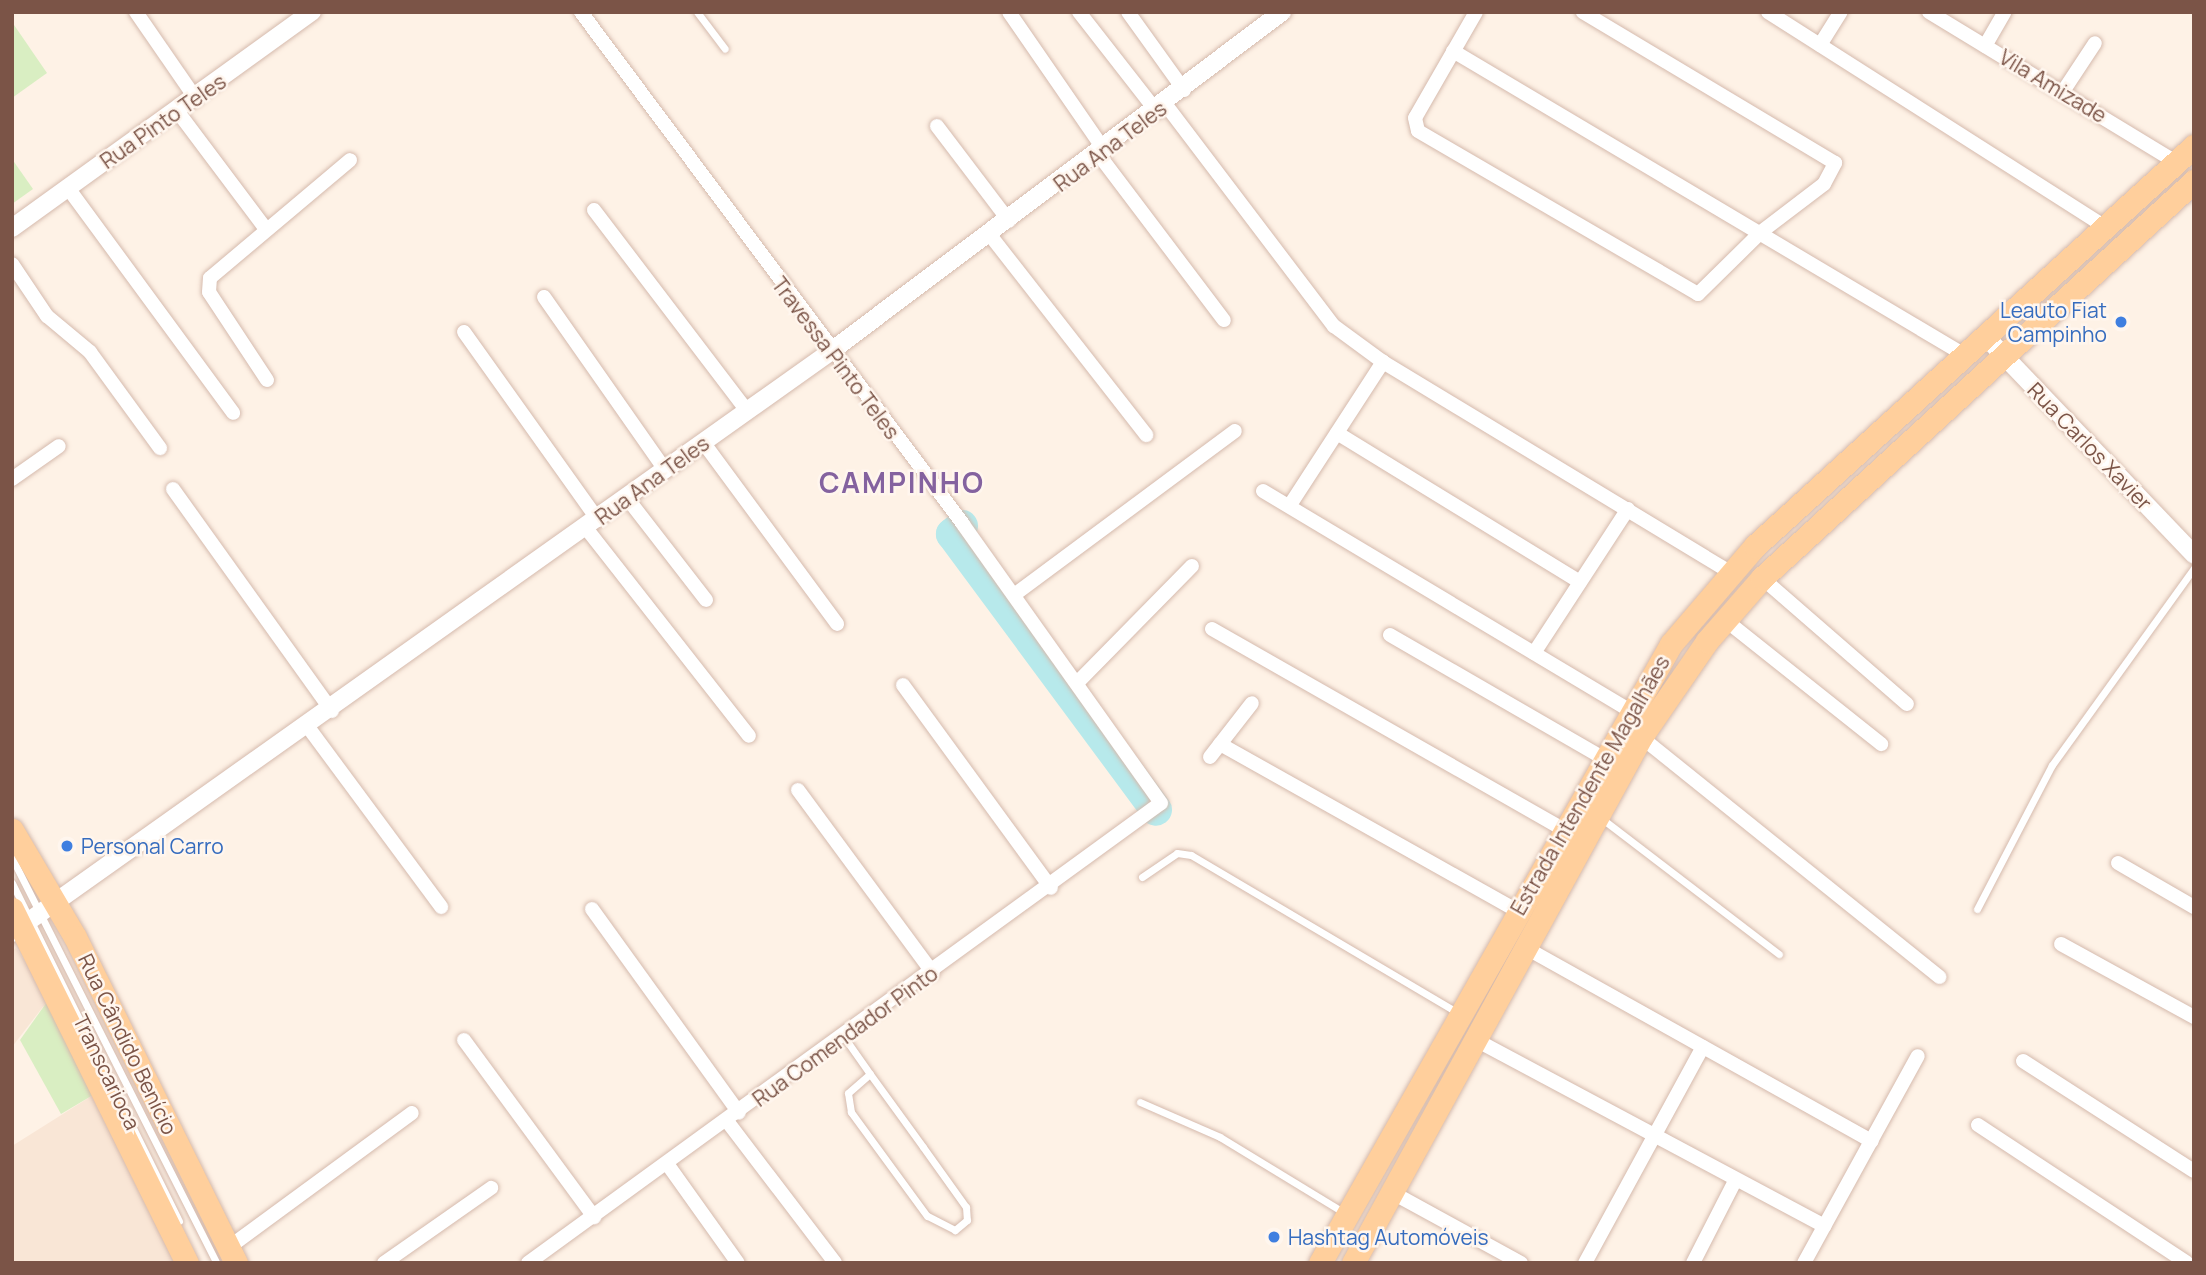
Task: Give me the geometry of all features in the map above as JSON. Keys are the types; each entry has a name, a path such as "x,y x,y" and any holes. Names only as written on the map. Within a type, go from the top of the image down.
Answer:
{"main road":[{"name":"Estrada Intendente Magalhães","path":"1320,1263 1518,911 1601,757 1671,644 1730,572 2108,229 2194,146"},
{"name":"Estrada Intendente Magalhães","path":"1353,1263 1641,737 1724,619 1762,578 2006,357 2194,181"},
{"name":"Rua Cândido Benício","path":"12,830 30,916 187,1263"},
{"name":"Rua Cândido Benício","path":"30,916 227,1258"}],"street":[{"path":"136,12 196,99"},
{"name":"Rua Pinto Teles","path":"12,228 178,112 312,12"},
{"name":"Travessa Pinto Teles","path":"581,12 830,352 1014,595 1160,807"},
{"path":"1009,12 1102,153 1224,320"},
{"path":"1079,12 1161,108 1317,307 1383,362 1730,572"},
{"path":"1128,12 1184,90"},
{"path":"1476,12 1415,118 1418,131 1683,291 1702,292 1761,232 1824,184 1834,168 1832,158 1583,12"},
{"path":"1768,12 2108,229"},
{"path":"1821,45 1841,12"},
{"name":"Vila Amizade","path":"1929,12 2064,90 2176,162"},
{"path":"1984,46 2005,12"},
{"name":"Rua Ana Teles","path":"30,916 332,711 830,352 1102,153 1277,13"},
{"path":"2064,90 2095,43"},
{"path":"1452,51 1966,356"},
{"path":"178,112 266,229"},
{"path":"937,126 1009,221"},
{"path":"267,380 208,286 215,271 349,160"},
{"path":"68,188 233,413"},
{"path":"594,210 747,411"},
{"path":"990,235 1146,436"},
{"path":"12,264 47,317 90,352 159,448"},
{"path":"544,297 666,470"},
{"path":"464,332 592,524 749,736"},
{"name":"Rua Carlos Xavier","path":"1986,337 2194,555"},
{"path":"1290,505 1383,362"},
{"path":"1014,595 1235,431"},
{"path":"1336,433 1580,582"},
{"path":"703,442 836,624"},
{"path":"12,479 59,446"},
{"path":"173,489 332,711"},
{"path":"1264,491 1629,710"},
{"path":"627,498 706,600"},
{"path":"1534,653 1628,509"},
{"path":"1077,683 1192,566"},
{"path":"1762,578 1907,704"},
{"path":"1724,619 1881,744"},
{"path":"1212,629 1562,829"},
{"path":"1390,635 1601,757"},
{"path":"903,685 1051,888"},
{"path":"1210,757 1252,702"},
{"path":"308,727 442,907"},
{"path":"1641,737 1940,978"},
{"path":"1220,744 1518,911"},
{"path":"798,790 933,973"},
{"name":"Rua Comendador Pinto","path":"528,1263 668,1165 1160,807"},
{"path":"2118,863 2194,907"},
{"path":"592,909 835,1263"},
{"path":"2061,944 2194,1017"},
{"path":"1526,948 1872,1141"},
{"path":"464,1040 594,1217"},
{"path":"1476,1040 1654,1138 1824,1226"},
{"path":"1586,1263 1703,1047"},
{"path":"1804,1263 1918,1056"},
{"path":"2023,1060 2194,1171"},
{"path":"227,1258 412,1113"},
{"path":"1978,1125 2187,1263"},
{"path":"668,1165 738,1263"},
{"path":"1693,1263 1735,1181"},
{"path":"384,1263 491,1188"},
{"path":"1393,1193 1521,1263"}],"lane":[{"path":"697,12 725,49"},
{"path":"1977,909 2052,765 2194,568"},
{"path":"1598,815 1779,954"},
{"path":"1142,877 1177,853 1191,855 1459,1013"},
{"name":"Transcarioca","path":"12,858 30,916"},
{"name":"Transcarioca","path":"12,883 199,1263"},
{"path":"844,1037 966,1207 967,1220 955,1230 928,1216 851,1112 848,1093 870,1074"},
{"path":"1140,1102 1220,1136 1347,1214"}],"shaded area":[{"path":"16,948 49,999 12,1047 12,950"},
{"path":"93,1095 177,1263 12,1263 12,1146"}],"green space":[{"path":"12,22 47,73 12,98"},
{"path":"12,159 33,189 12,204"},
{"path":"49,999 93,1095 61,1114 20,1040"}],"waterway":[{"path":"962,526 952,534 1156,810"}],"place":[{"name":"Leauto Fiat Campinho","path":"2121,322"},
{"name":"Personal Carro","path":"67,846"},
{"name":"Hashtag Automóveis","path":"1274,1237"}],"district":[{"name":"CAMPINHO","path":"902,482"}]}
